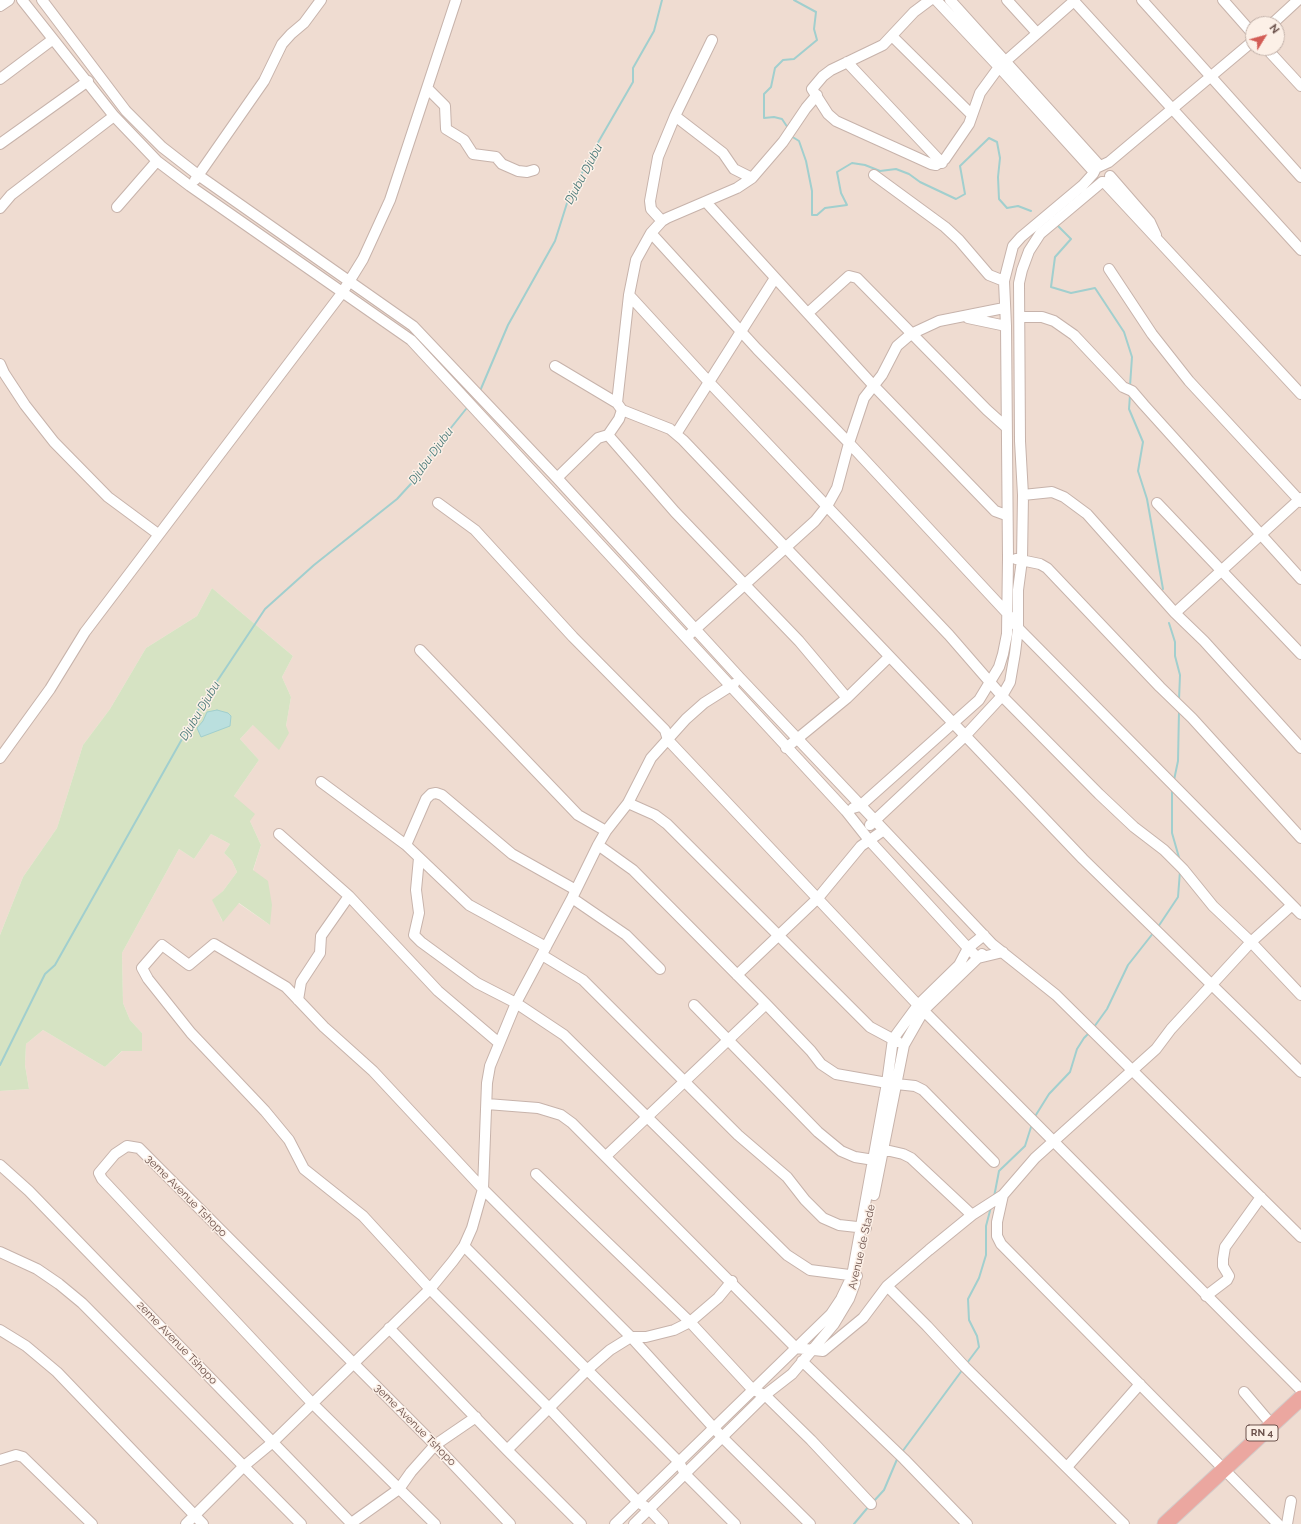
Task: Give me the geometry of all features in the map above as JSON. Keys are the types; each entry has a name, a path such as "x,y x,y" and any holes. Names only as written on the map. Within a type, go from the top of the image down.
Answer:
{"highway":[{"name":"RN 4","path":"1165,1524 1301,1398"}],"street":[{"path":"0,6 9,0"},
{"path":"22,0 52,40 88,81 114,116 157,161 190,186 411,340 686,637 786,748 846,811 864,831 869,840 968,948 978,958 1003,952"},
{"path":"42,0 136,122 162,147 198,175 414,326 557,478 797,739 992,944 1047,986 1301,1237"},
{"path":"190,186 264,82 282,44 304,23 320,0"},
{"path":"0,758 50,689 76,644 342,293 376,235 390,200 428,89 456,0"},
{"path":"930,0 914,12 892,37 876,50 847,62 823,76 812,89 828,114 836,122 930,164 942,163"},
{"path":"936,0 1002,64"},
{"path":"950,0 1002,64 1102,174 1159,242 1301,394"},
{"path":"1007,0 1037,33"},
{"path":"1142,0 1301,177"},
{"path":"1223,0 1245,25"},
{"path":"942,163 969,124 980,93 1002,64 1074,1 1176,111 1301,250"},
{"path":"1282,16 1298,3"},
{"path":"1285,17 1298,3"},
{"path":"892,37 972,116"},
{"path":"0,79 52,40"},
{"path":"662,221 651,209 651,191 658,157 675,116 712,40"},
{"path":"1214,79 1245,50"},
{"path":"864,831 964,736 1002,696 1010,682 1018,628 1018,590 1022,560 1023,495 1020,441 1019,284 1029,251 1040,234 1102,174 1245,54"},
{"path":"1273,56 1301,86"},
{"path":"847,62 942,163"},
{"path":"0,144 88,81"},
{"path":"428,89 445,106 446,129 464,140 473,154 496,157 502,164 518,171 523,172 534,170"},
{"path":"557,478 598,438 608,435 617,423 620,407 629,295 636,260 651,233 662,221 737,188 752,178 790,132 806,108 817,95"},
{"path":"0,208 11,195 114,116"},
{"path":"675,116 723,153 734,169 752,178"},
{"path":"117,207 157,161"},
{"path":"846,811 860,806 979,700 999,667 1007,634 1008,558 1006,515 1006,326 1004,281 1014,246 1021,237 1083,185 1102,174"},
{"path":"874,175 945,227 959,240 989,275 1004,281"},
{"path":"706,202 873,385 995,511 1006,515"},
{"path":"487,1104 538,1108 561,1115 572,1123 732,1282 796,1348 823,1350 834,1343 863,1318 887,1286 972,1215 1003,1195 1035,1158 1165,1040 1171,1029 1251,942 1298,911 1018,628 1007,614 849,443 741,332 651,233"},
{"path":"1109,269 1152,334 1189,380 1300,500 1261,536 1221,569 1175,613"},
{"path":"808,313 848,276 857,278 911,334 1006,427"},
{"path":"676,434 708,381 775,278"},
{"path":"629,295 708,381 949,635 1002,696 1099,794 1134,827 1164,850 1181,866 1213,906 1251,942 1301,995"},
{"path":"686,637 815,522 827,506 838,488 849,443 864,398 882,375 897,346 911,334 940,321 1004,308"},
{"path":"1020,317 1042,316 1054,321 1074,335 1129,391 1301,579"},
{"path":"964,317 1006,326"},
{"path":"0,364 4,373 25,405 54,442 108,498 158,534"},
{"path":"555,366 620,407 670,429 676,434 952,724 1083,859 1301,1072"},
{"path":"473,408 482,399"},
{"path":"608,435 675,512 798,641 847,698"},
{"path":"1023,495 1052,492 1077,505 1087,514 1175,613 1204,642 1301,748"},
{"path":"438,503 475,530 573,637 665,730 668,740 921,1008 1301,1390"},
{"path":"1157,503 1301,654"},
{"path":"1008,558 1040,564 1047,568 1160,687 1197,723 1301,838"},
{"path":"420,650 578,815 606,831"},
{"path":"786,748 847,698 889,657"},
{"path":"186,1524 244,1466 273,1442 430,1289 453,1262 464,1246 474,1222 483,1189 490,1066 516,1003 574,894 598,845 606,831 628,803 651,758 686,719 704,703 730,687 740,678"},
{"path":"321,782 406,845 473,908 544,951 583,980 738,1135 787,1177 805,1200 823,1218 839,1225 864,1227 874,1160 892,1084 893,1039 959,965 968,948 984,935"},
{"path":"406,845 426,799 431,794 436,793 442,796 512,854 574,894 626,935 660,969"},
{"path":"628,803 655,814 667,824 870,1027 904,1045"},
{"path":"737,975 818,898 861,846 884,830"},
{"path":"279,834 349,896 438,991 499,1043"},
{"path":"598,845 633,870 766,1004 811,1051 821,1064 836,1074 892,1084 915,1086 923,1090 994,1162"},
{"path":"420,858 416,890 419,913 414,935 477,983 516,1003 564,1035 787,1255 810,1270 854,1276 831,1314 615,1524"},
{"path":"298,1000 301,982 320,953 321,936 349,896"},
{"path":"663,1524 649,1509 638,1502 548,1408 430,1289 363,1216 304,1169 289,1140 265,1111 191,1033 148,980 142,968 162,945 189,965 214,944 286,987 373,1071 483,1189 631,1337 714,1429 810,1524"},
{"name":"Avenue de Stade","path":"634,1524 765,1396 792,1374 834,1324 849,1299 864,1227 883,1151 892,1084 904,1045 921,1008 992,944"},
{"path":"606,1156 766,1004"},
{"path":"694,1005 830,1142 841,1151 855,1157 874,1160"},
{"name":"3eme Avenue Tshopo","path":"435,1524 312,1403 102,1179 99,1173 115,1154 127,1146 139,1148 435,1445 510,1524"},
{"path":"874,1160 883,1151 903,1154 911,1158 972,1215"},
{"name":"2eme Avenue Tshopo","path":"0,1165 29,1191 351,1524"},
{"path":"536,1174 690,1322 753,1390 765,1396 827,1455 871,1504"},
{"path":"1003,1195 997,1222 997,1236 1001,1244 1278,1524"},
{"path":"1206,1296 1227,1280 1228,1276 1223,1266 1225,1246 1261,1197"},
{"path":"464,1246 679,1462 685,1474 735,1524"},
{"path":"0,1252 37,1269 59,1284 82,1303 301,1524"},
{"path":"507,1450 587,1370 610,1350 631,1337 646,1337 674,1330 690,1322 718,1298 732,1282"},
{"path":"887,1286 965,1367 1124,1524"},
{"path":"390,1328 507,1450 582,1524"},
{"path":"0,1330 26,1346 57,1372 203,1524"},
{"path":"802,1361 900,1456 967,1524"},
{"path":"1067,1467 1140,1384"},
{"path":"1244,1392 1272,1425"},
{"path":"351,1524 399,1489 411,1472 435,1445 476,1417"},
{"path":"0,1460 16,1455 24,1457 92,1524"},
{"path":"1287,1524 1291,1501"}],"shaded area":[{"path":"0,0 1301,0 1301,1524 0,1524 0,1091 29,1089 25,1065 26,1044 43,1030 105,1067 142,1033 130,1020 123,1003 122,953 179,849 194,859 211,834 230,844 224,853 232,861 237,872 223,891 213,900 222,921 238,903 270,925 253,871 261,845 250,821 234,796 259,760 240,739 253,725 286,726 291,697 282,677 293,656 212,588 197,616 146,648 110,709 83,745 57,828 23,877 0,935"}],"green space":[{"path":"212,588 293,656 282,677 291,697 286,726 289,733 279,750 253,725 240,739 259,760 234,796 255,814 250,821 261,845 253,870 268,881 272,905 270,925 239,903 223,922 212,900 223,891 237,872 232,861 224,853 230,844 211,834 194,859 179,849 122,953 123,1003 130,1020 142,1033 142,1051 122,1051 105,1067 43,1030 26,1044 25,1065 29,1089 0,1091 0,935 23,877 57,828 83,745 110,709 146,648 197,616"}],"water":[{"path":"217,710 228,713 231,716 230,726 201,737 197,728 203,721 207,712"}],"waterway":[{"name":"Djubu Djubu","path":"480,391 508,325 555,241 568,200 596,146 633,82 633,68 654,31 662,0"},
{"path":"788,128 782,119 774,117 764,118 764,94 771,87 775,68 783,60 794,59 817,40 814,29 816,12 794,0"},
{"path":"791,136 799,141 806,161 812,191 812,215 817,215 825,208 847,205 841,193 837,172 852,163 865,165 880,171 896,169 909,174 920,182 956,199 965,194 960,166 989,138 997,142 1000,158 998,177 999,199 1007,208 1018,206 1031,211"},
{"path":"1056,224 1071,239 1055,257 1051,287 1071,293 1095,288 1124,332 1132,357 1130,386"},
{"path":"1130,395 1129,409 1143,442 1138,471 1147,499 1163,589"},
{"name":"Djubu Djubu","path":"0,1065 45,974 55,965 200,707 265,609 314,565 397,499 419,475 434,449 466,409"},
{"path":"1169,623 1175,642 1175,656 1180,675 1179,700"},
{"path":"1174,780 1178,761 1179,711"},
{"path":"1172,789 1172,833 1180,861"},
{"path":"1158,927 1178,897 1180,871"},
{"path":"1094,1027 1107,1009 1128,965 1154,932"},
{"path":"1034,1118 1049,1094 1070,1072 1077,1049 1090,1032"},
{"path":"994,1197 999,1171 1025,1146 1032,1124"},
{"path":"967,1363 979,1347 977,1336 969,1320 968,1299 979,1278 986,1255 986,1226 991,1207"},
{"path":"902,1452 963,1369"},
{"path":"873,1502 884,1490 898,1457"},
{"path":"854,1524 869,1506"}]}
